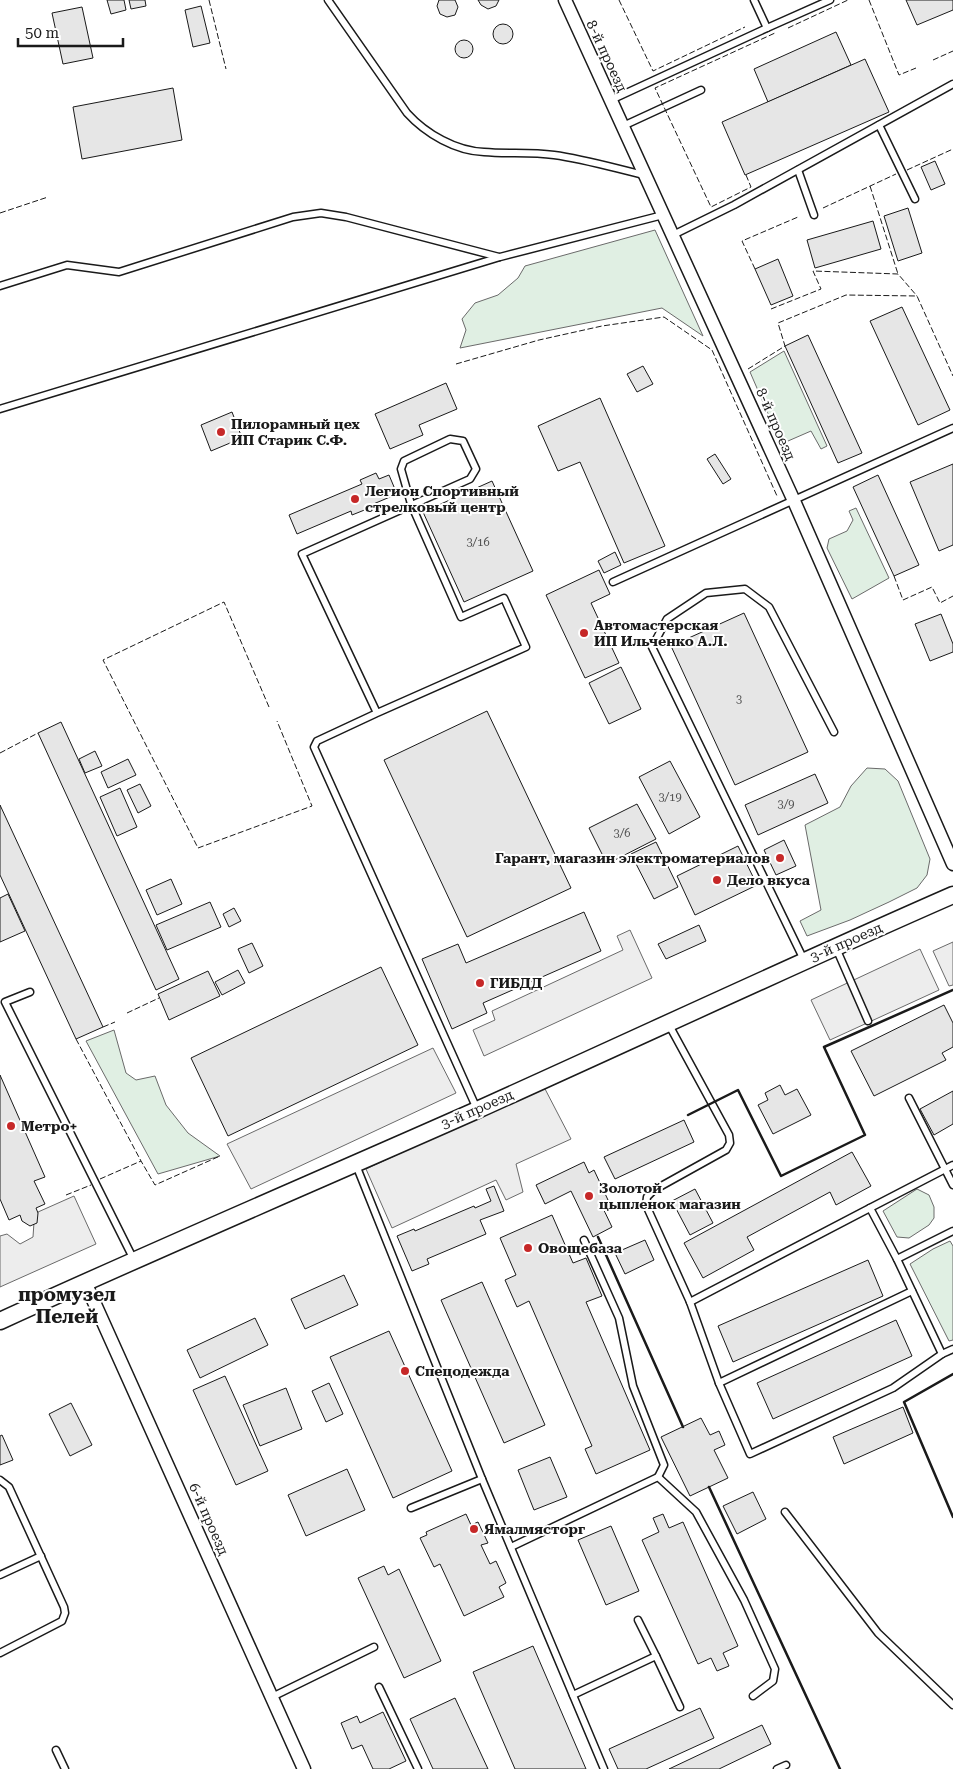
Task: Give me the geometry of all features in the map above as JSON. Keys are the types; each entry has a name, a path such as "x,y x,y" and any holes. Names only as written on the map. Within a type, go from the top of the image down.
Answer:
{"street":[{"name":"8-й проезд","path":"565,0 794,501 953,864"},
{"name":"3-й проезд","path":"0,1321 134,1260 477,1110 953,894"},
{"name":"6-й проезд","path":"85,1282 304,1769"}],"lane":[{"path":"328,0 407,113 417,125 438,138 453,145 482,152 532,153 555,156 645,175"},
{"path":"754,0 767,28"},
{"path":"611,100 830,0"},
{"path":"673,234 734,205 953,84"},
{"path":"623,126 701,90"},
{"path":"880,125 915,199"},
{"path":"798,170 814,215"},
{"path":"0,286 67,265 119,272 293,217 322,213 346,217 500,257"},
{"path":"0,409 500,257 663,215"},
{"path":"613,582 953,428"},
{"path":"377,713 302,554 411,504 470,478 476,469 463,441 450,439 404,461 401,469 411,504 461,617 504,598 526,648 377,713 318,741 314,747 477,1110"},
{"path":"804,960 652,647 668,619 706,594 745,589 769,607 834,732"},
{"path":"835,947 868,1021"},
{"path":"30,992 5,1002 134,1260"},
{"path":"668,1022 729,1135 730,1143 726,1150 654,1190 647,1197 646,1205 690,1302 719,1383 750,1454 893,1388 953,1348"},
{"path":"909,1098 953,1185"},
{"path":"355,1164 482,1479 604,1769"},
{"path":"690,1302 953,1165"},
{"path":"870,1208 898,1259 942,1354"},
{"path":"898,1259 953,1232"},
{"path":"511,1547 658,1477 664,1465 633,1386 619,1318 584,1240"},
{"path":"719,1383 912,1291"},
{"path":"658,1477 696,1512 744,1600 775,1669 772,1681 753,1696"},
{"path":"410,1508 482,1479"},
{"path":"0,1480 9,1487 64,1607 65,1613 62,1621 0,1653"},
{"path":"785,1512 878,1633 953,1705"},
{"path":"0,1575 41,1556"},
{"path":"638,1620 680,1707"},
{"path":"272,1697 374,1647"},
{"path":"573,1695 656,1656"},
{"path":"379,1687 418,1769"},
{"path":"56,1750 65,1769"},
{"path":"777,1769 786,1765"}],"green space":[{"path":"655,230 703,336 662,308 460,348 466,330 462,319 475,303 498,295 518,278 525,266"},
{"path":"784,351 827,446 821,449 811,431 788,441 779,439 750,372"},
{"path":"856,508 889,578 852,599 827,548 829,539 847,531 853,520 849,511"},
{"path":"867,768 885,769 898,781 930,859 927,875 917,888 850,920 807,936 800,921 821,910 805,825 840,807 851,786"},
{"path":"114,1030 126,1073 136,1080 155,1076 166,1105 188,1133 220,1156 158,1174 86,1041"},
{"path":"917,1189 929,1195 934,1207 934,1218 929,1225 909,1238 897,1237 883,1211"},
{"path":"950,1241 953,1246 953,1340 949,1341 910,1264 933,1249"}],"shaded area":[{"path":"630,930 652,978 484,1056 473,1030 495,1020 492,1011 623,950 617,936"},
{"path":"953,942 953,985 949,986 933,951"},
{"path":"920,949 939,990 830,1040 811,1000"},
{"path":"433,1048 456,1093 251,1189 227,1144"},
{"path":"544,1087 571,1139 516,1164 523,1192 506,1200 496,1180 392,1228 366,1169"},
{"path":"74,1196 96,1244 0,1287 0,1236 7,1234 20,1244 33,1237 34,1222 38,1212"}],"building":[{"path":"107,0 124,0 126,10 111,14"},
{"path":"129,0 145,0 146,6 131,9"},
{"path":"439,0 455,0 458,7 455,15 447,17 440,14 437,6"},
{"path":"478,0 499,0 496,6 488,9 481,5"},
{"path":"906,0 953,0 953,10 917,25"},
{"path":"201,6 210,43 193,47 185,10"},
{"path":"82,7 93,58 63,64 52,13"},
{"path":"499,24 507,24 513,30 513,38 507,44 499,44 493,38 493,30"},
{"path":"836,32 851,65 768,102 754,69"},
{"path":"464,40 470,43 473,49 470,55 464,58 458,55 455,49 458,43"},
{"path":"865,59 889,112 745,175 722,122"},
{"path":"173,88 182,140 82,159 73,107"},
{"path":"935,161 945,184 931,190 921,167"},
{"path":"908,208 922,253 898,261 884,216"},
{"path":"873,221 881,249 815,268 807,240"},
{"path":"778,259 793,296 771,305 755,269"},
{"path":"902,307 950,410 918,425 870,321"},
{"path":"808,335 862,453 838,463 785,346"},
{"path":"643,366 653,384 637,392 627,374"},
{"path":"446,383 457,409 419,425 423,435 390,449 375,414"},
{"path":"600,398 665,546 624,563 580,462 558,471 538,426"},
{"name":"Пилорамный цех ИП Старик С.Ф.","path":"232,412 242,438 211,451 201,425"},
{"path":"715,454 731,479 723,484 707,459"},
{"path":"953,464 953,545 939,551 910,482"},
{"name":"Легион Спортивный стрелковый центр","path":"376,473 379,479 389,475 397,494 352,515 351,511 297,534 289,515 362,484 360,480"},
{"path":"878,475 919,565 894,576 853,487"},
{"path":"492,481 533,571 464,602 423,512"},
{"path":"615,552 621,565 604,573 598,561"},
{"name":"Автомастерская ИП Ильченко А.Л.","path":"599,570 610,594 591,603 619,663 585,678 546,595"},
{"path":"744,613 808,752 735,785 671,646"},
{"path":"941,614 953,644 953,652 930,661 915,624"},
{"path":"621,667 641,709 609,724 589,683"},
{"path":"487,711 571,888 467,937 384,760"},
{"path":"61,722 179,979 156,990 38,733"},
{"path":"95,751 102,766 85,773 79,759"},
{"path":"128,759 136,775 108,788 101,772"},
{"path":"670,761 700,817 669,834 639,777"},
{"path":"815,774 828,803 758,835 745,805"},
{"path":"140,784 151,806 138,813 127,790"},
{"path":"120,788 137,827 117,836 100,797"},
{"path":"637,804 656,839 607,864 589,828"},
{"path":"0,805 103,1027 76,1039 0,875"},
{"name":"Гарант, магазин электроматериалов","path":"784,840 796,866 776,875 764,850"},
{"path":"656,842 678,887 654,899 631,854"},
{"name":"Дело вкуса","path":"738,846 757,885 695,915 677,876"},
{"path":"171,879 182,904 157,915 146,890"},
{"path":"8,894 25,931 0,942 0,898"},
{"path":"210,902 221,927 167,950 156,925"},
{"path":"234,908 241,921 229,927 223,914"},
{"name":"ГИБДД","path":"584,912 601,951 483,1003 487,1013 452,1029 422,959 458,944 466,963"},
{"path":"699,925 706,941 666,959 658,944"},
{"path":"252,943 263,966 249,973 238,949"},
{"path":"381,967 418,1045 228,1136 191,1058"},
{"path":"238,970 245,983 222,995 215,982"},
{"path":"208,971 220,996 169,1020 158,994"},
{"path":"944,1005 953,1023 953,1047 942,1053 946,1060 874,1096 851,1051"},
{"name":"Метро+","path":"0,1075 45,1177 34,1181 45,1204 36,1208 38,1213 37,1223 30,1226 22,1221 20,1215 9,1220 0,1199"},
{"path":"780,1085 785,1095 797,1089 811,1115 773,1134 758,1105 768,1100 765,1093"},
{"path":"953,1091 953,1124 934,1135 920,1109"},
{"path":"684,1120 694,1142 615,1179 604,1157"},
{"path":"852,1152 871,1186 836,1205 830,1192 747,1237 754,1250 703,1278 684,1243"},
{"name":"Золотой цыпленок магазин","path":"584,1162 589,1173 594,1170 608,1200 601,1204 612,1227 593,1237 571,1191 545,1204 536,1185"},
{"path":"494,1186 504,1211 480,1220 486,1234 427,1259 429,1264 412,1271 397,1236 414,1229 415,1231 474,1206 475,1208 491,1201 486,1189"},
{"path":"695,1189 713,1223 690,1235 672,1201"},
{"path":"552,1215 573,1263 586,1258 602,1296 586,1302 650,1450 596,1474 585,1449 592,1446 529,1301 517,1307 505,1280 516,1275 500,1238"},
{"path":"645,1240 654,1260 625,1274 615,1253"},
{"path":"868,1260 883,1296 733,1362 718,1326"},
{"path":"344,1275 358,1305 305,1329 291,1299"},
{"path":"482,1282 545,1425 504,1443 441,1300"},
{"path":"255,1318 268,1345 200,1378 187,1350"},
{"path":"896,1320 912,1356 773,1419 757,1383"},
{"path":"389,1331 452,1471 393,1498 330,1357"},
{"path":"225,1376 268,1471 236,1485 193,1390"},
{"path":"329,1383 343,1414 326,1422 312,1391"},
{"path":"286,1388 302,1429 260,1446 243,1405"},
{"path":"71,1403 92,1445 70,1456 49,1414"},
{"path":"903,1407 913,1433 844,1464 833,1437"},
{"path":"701,1418 710,1435 719,1431 725,1445 714,1450 728,1478 690,1496 661,1437"},
{"path":"2,1435 13,1460 0,1465 0,1436"},
{"path":"550,1457 567,1497 534,1510 518,1470"},
{"path":"347,1469 365,1510 306,1536 288,1495"},
{"path":"753,1492 766,1519 737,1534 723,1506"},
{"path":"466,1514 471,1525 478,1522 488,1543 481,1545 490,1564 496,1561 506,1583 499,1587 504,1597 464,1616 440,1564 434,1567 420,1538 427,1535 426,1532"},
{"path":"663,1514 669,1528 683,1522 738,1646 723,1653 729,1666 717,1671 711,1658 698,1664 642,1540 659,1532 653,1518"},
{"path":"611,1526 639,1591 606,1605 578,1540"},
{"path":"384,1566 388,1575 399,1569 441,1661 404,1678 358,1578"},
{"path":"533,1646 586,1769 515,1769 473,1672"},
{"path":"455,1698 488,1769 433,1769 410,1719"},
{"path":"700,1708 714,1738 646,1769 618,1769 609,1749"},
{"path":"383,1712 406,1761 389,1769 373,1769 362,1745 352,1749 341,1723 357,1716 360,1723"},
{"path":"762,1725 771,1744 719,1769 669,1769"}],"fence":[{"path":"209,0 226,69"},
{"path":"619,0 653,71 745,27"},
{"path":"788,28 848,0"},
{"path":"869,0 899,75 916,68"},
{"path":"746,175 751,187 711,207 655,88 775,33"},
{"path":"933,60 953,51"},
{"path":"907,170 953,149"},
{"path":"823,208 896,174"},
{"path":"870,186 898,274"},
{"path":"0,213 48,197"},
{"path":"755,269 742,241 798,217"},
{"path":"771,309 821,289 813,271 898,274 917,296"},
{"path":"748,369 785,346 778,323 846,295 917,296 953,376"},
{"path":"456,364 539,340 602,326 664,317 712,350 777,496"},
{"path":"894,576 903,600 932,587 940,603 953,596"},
{"path":"269,707 224,602 103,660 198,848 312,806 277,721"},
{"path":"0,753 38,733"},
{"path":"127,1013 159,998"},
{"path":"103,1027 115,1022"},
{"path":"76,1039 141,1161"},
{"path":"100,1179 141,1161 155,1185 220,1156"},
{"path":"66,1195 91,1185"}],"wall":[{"path":"688,1115 738,1090 781,1176 865,1135 824,1047 953,990"},
{"path":"598,1237 683,1427"},
{"path":"953,1374 904,1402 953,1517"},
{"path":"709,1487 840,1769"}],"place":[{"name":"Пилорамный цех ИП Старик С.Ф.","path":"221,432"},
{"name":"Легион Спортивный стрелковый центр","path":"355,499"},
{"name":"Автомастерская ИП Ильченко А.Л.","path":"584,633"},
{"name":"Гарант, магазин электроматериалов","path":"780,858"},
{"name":"Дело вкуса","path":"717,880"},
{"name":"ГИБДД","path":"480,983"},
{"name":"Метро+","path":"11,1126"},
{"name":"Золотой цыпленок магазин","path":"589,1196"},
{"name":"Овощебаза","path":"528,1248"},
{"name":"Спецодежда","path":"405,1371"},
{"name":"Ямалмясторг","path":"474,1529"}],"district":[{"name":"промузел Пелей","path":"67,1305"}]}
